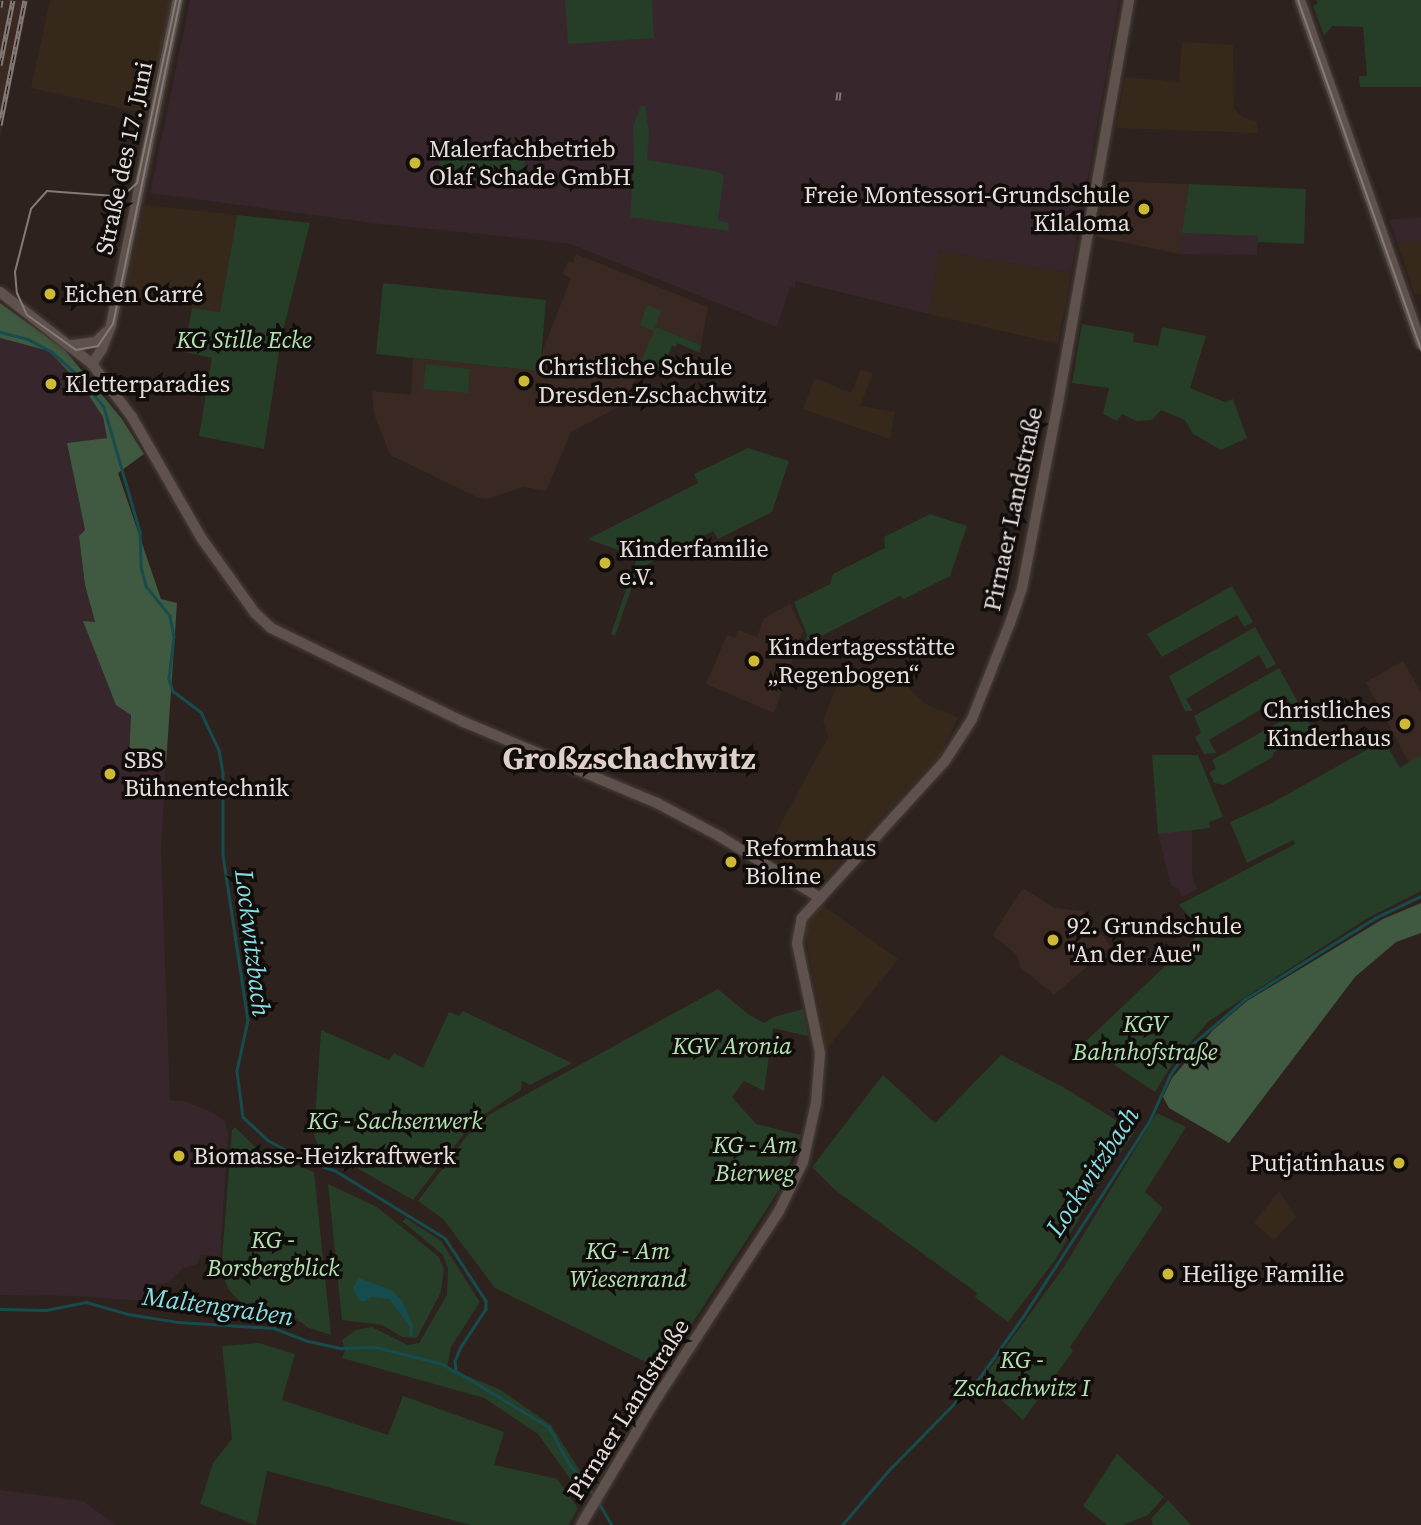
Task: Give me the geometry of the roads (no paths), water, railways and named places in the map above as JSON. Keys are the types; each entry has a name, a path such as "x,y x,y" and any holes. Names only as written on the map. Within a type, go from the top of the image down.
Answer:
{"street":[{"name":"Straße des 17. Juni","path":"94,367 105,359 178,0"},
{"name":"Pirnaer Landstraße","path":"581,1525 658,1396 779,1211 803,1162 816,1102 820,1053 797,943 802,918 946,761 972,719 1010,623 1021,588 1056,414 1129,0"},
{"path":"1300,0 1421,344"},
{"path":"0,292 72,345 94,367 132,417 202,539 255,613 271,628 464,722 657,803 719,836 819,897"},
{"path":"72,345 96,342 111,324"}],"water":[{"path":"359,1278 393,1291 402,1301 414,1328 411,1328 389,1299 371,1297 364,1302 359,1300 353,1288"}],"waterway":[{"name":"Lockwitzbach","path":"0,332 28,339 51,351 79,376 104,407 140,532 141,567 146,586 170,616 174,636 169,679 173,691 201,712 219,750 223,773 223,855 248,1020 237,1071 243,1117 268,1140 303,1160 336,1171 445,1238 486,1301 486,1309 461,1347 455,1361 456,1371 549,1427 570,1465 594,1495"},
{"name":"Lockwitzbach","path":"842,1525 888,1471 980,1377 1024,1315 1149,1122 1170,1075 1188,1048 1245,999 1375,918 1421,896"},
{"name":"Maltengraben","path":"0,1309 46,1310 86,1302 128,1314 178,1322 274,1328 308,1341 341,1348 376,1347 443,1364 455,1372"},
{"path":"411,1328 411,1334"},
{"name":"Lockwitzbach","path":"598,1501 612,1525"}],"tram line":[{"path":"176,0 137,183 127,192 114,196 47,191 31,209 15,272 17,293 27,315 76,350 98,346 113,324 180,0"},
{"path":"1298,0 1421,350"}],"railway":[{"path":"0,7 1,0"},
{"path":"0,65 13,0"},
{"path":"0,125 25,0"},
{"path":"838,100 839,92"}],"place":[{"name":"Malerfachbetrieb Olaf Schade GmbH","path":"415,163"},
{"name":"Freie Montessori-Grundschule Kilaloma","path":"1144,209"},
{"name":"Eichen Carré","path":"50,294"},
{"name":"Christliche Schule Dresden-Zschachwitz","path":"524,381"},
{"name":"Kletterparadies","path":"51,384"},
{"name":"Kinderfamilie e.V.","path":"605,563"},
{"name":"Kindertagesstätte „Regenbogen“","path":"754,661"},
{"name":"Christliches Kinderhaus","path":"1405,724"},
{"name":"SBS Bühnentechnik","path":"110,774"},
{"name":"Reformhaus Bioline","path":"731,862"},
{"name":"92. Grundschule \"An der Aue\"","path":"1053,940"},
{"name":"Biomasse-Heizkraftwerk","path":"179,1156"},
{"name":"Putjatinhaus","path":"1399,1163"},
{"name":"Heilige Familie","path":"1168,1274"}],"district":[{"name":"Großzschachwitz","path":"629,758"}],"park label":[{"name":"KG Stille Ecke","path":"244,340"},
{"name":"KGV Bahnhofstraße","path":"1145,1038"},
{"name":"KGV Aronia","path":"732,1046"},
{"name":"KG - Sachsenwerk","path":"395,1121"},
{"name":"KG - Am Bierweg","path":"755,1159"},
{"name":"KG - Borsbergblick","path":"273,1254"},
{"name":"KG - Am Wiesenrand","path":"628,1265"},
{"name":"KG - Zschachwitz I","path":"1022,1374"}]}
